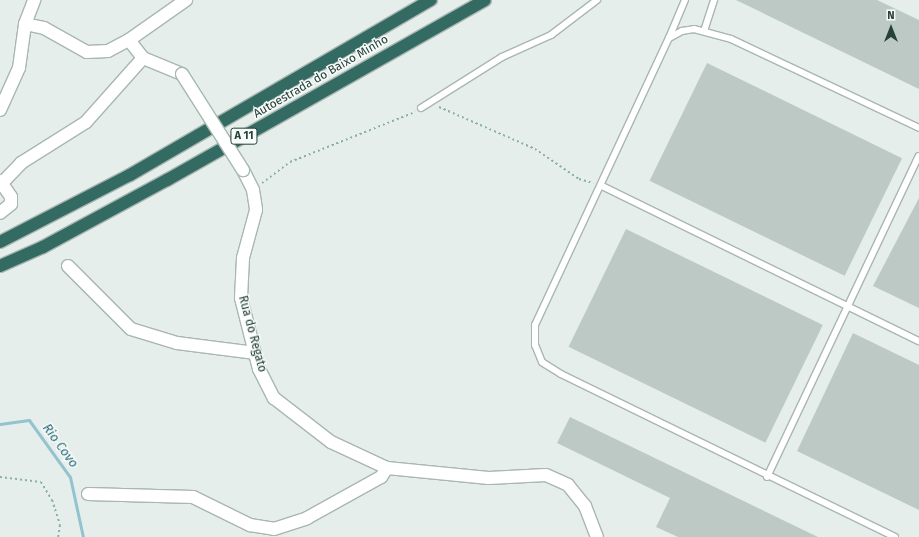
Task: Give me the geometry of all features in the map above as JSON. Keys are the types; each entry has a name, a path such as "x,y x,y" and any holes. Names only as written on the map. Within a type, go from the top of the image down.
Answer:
{"highway":[{"name":"Autoestrada do Baixo Minho","path":"0,242 130,175 431,0"},
{"name":"Autoestrada do Baixo Minho","path":"0,266 43,247 167,180 485,0"}],"street":[{"path":"0,110 19,68 25,24 34,0"},
{"path":"25,24 44,28 87,52 108,51 129,40 186,0"},
{"name":"Rua do Regato","path":"129,40 143,58 182,74 243,170 253,190 256,210 239,279 255,353 274,398 331,442 387,468 489,478 546,475 568,485 585,506 597,537"},
{"path":"0,212 12,204 11,197 1,182 21,163 86,122 143,58"},
{"path":"68,266 131,329 177,343 255,353"},
{"path":"88,494 194,497 250,525 274,529 307,518 381,477 387,468"}],"lane":[{"path":"422,108 502,57 551,35 596,0"},
{"path":"685,0 602,186 535,325 535,344 542,362 561,374 767,476 895,537"},
{"path":"704,31 714,0"},
{"path":"669,38 682,31 704,31 731,39 919,128"},
{"path":"767,476 846,306 919,156"},
{"path":"602,186 919,341"}],"path":[{"path":"253,190 290,162 382,123 401,121 422,108 440,107 474,119 535,148 579,179 602,186"},
{"path":"0,477 41,482 56,513 60,526 58,537"}],"building":[{"path":"736,0 877,0 919,20 919,89"},
{"path":"707,63 902,158 845,276 650,181"},
{"path":"919,198 919,308 873,286"},
{"path":"626,229 823,325 765,443 569,347"},
{"path":"853,333 919,365 919,510 797,451"},
{"path":"570,417 818,537 678,537 656,527 670,498 557,443"}],"waterway":[{"name":"Rio Covo","path":"0,424 29,420 70,477 83,537"}]}
